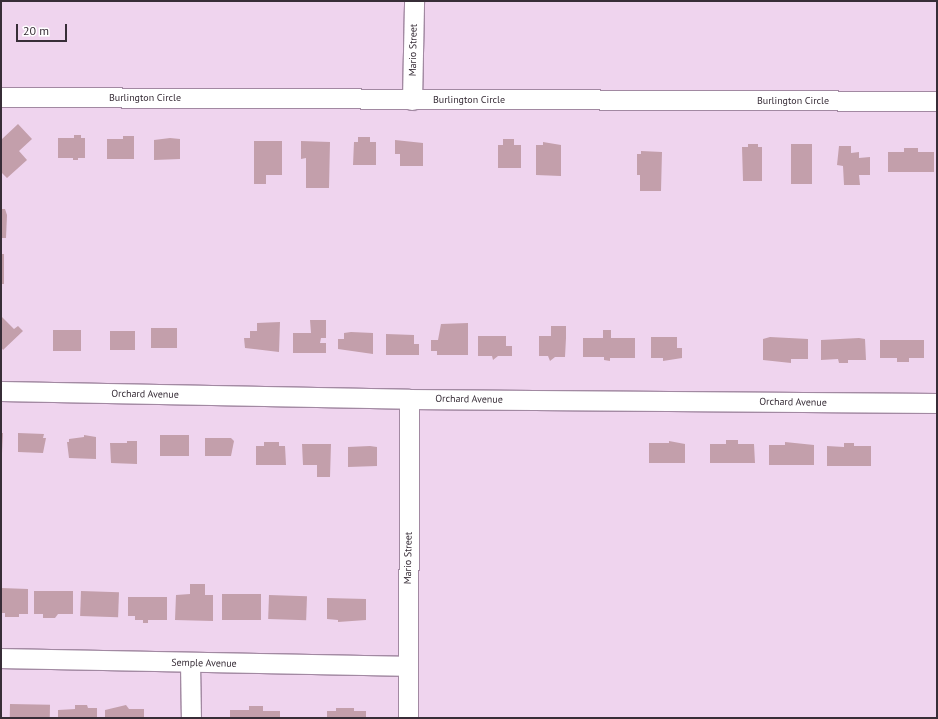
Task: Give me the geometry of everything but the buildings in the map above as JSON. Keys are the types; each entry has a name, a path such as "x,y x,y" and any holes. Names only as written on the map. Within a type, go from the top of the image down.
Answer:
{"street":[{"name":"Mario Street","path":"412,100 414,1"},
{"name":"Burlington Circle","path":"1,97 412,100 937,101"},
{"name":"Orchard Avenue","path":"1,391 409,398 937,403"},
{"name":"Mario Street","path":"408,718 406,666 409,398"},
{"name":"Semple Avenue","path":"1,658 190,663 406,666"},
{"path":"190,663 191,718"}]}
